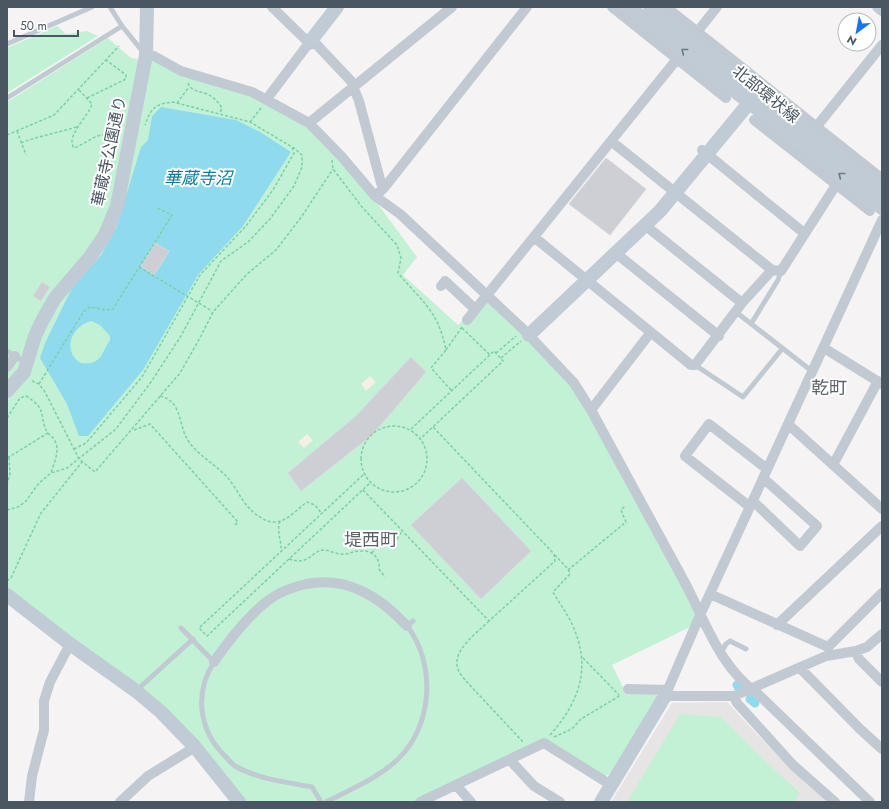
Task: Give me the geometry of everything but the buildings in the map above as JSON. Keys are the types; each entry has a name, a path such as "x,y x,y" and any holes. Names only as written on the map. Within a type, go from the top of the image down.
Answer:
{"street":[{"name":"華蔵寺公園通り","path":"12,386 24,372 16,357 35,336 55,298 90,257 105,235 116,206 146,55 147,7"},
{"path":"272,7 309,43 316,46 331,60 351,81 381,183 384,188"},
{"path":"265,102 337,7"},
{"path":"309,123 452,7"},
{"path":"375,196 384,188 527,7"},
{"path":"612,7 726,98"},
{"name":"北部環状線","path":"650,7 705,50 773,122 866,196 876,210"},
{"path":"666,7 821,130 882,185"},
{"path":"698,33 717,7"},
{"path":"877,7 882,11"},
{"path":"630,8 636,26"},
{"name":"北部環状線","path":"630,8 715,75 748,97 779,109 832,151 882,185"},
{"path":"698,33 705,50"},
{"path":"821,130 882,45"},
{"path":"146,55 154,56 181,71 247,90 265,102 309,123 342,157 375,196 400,214 487,294 574,383 591,410 721,654 732,670 751,690 870,802"},
{"path":"464,324 677,59"},
{"path":"693,71 715,75"},
{"path":"524,333 586,278 617,254 646,226 748,97"},
{"path":"779,109 799,112"},
{"path":"754,120 839,187 876,210"},
{"path":"773,122 781,141"},
{"path":"821,130 832,151"},
{"path":"611,141 777,271"},
{"path":"704,152 804,233"},
{"path":"534,237 692,365 695,365 719,336 739,308 777,271 839,187"},
{"path":"839,187 866,196"},
{"path":"586,278 673,191"},
{"path":"601,802 666,693 700,613 789,425 881,224"},
{"path":"646,226 739,308"},
{"path":"617,254 719,336"},
{"path":"441,286 445,280 476,308"},
{"path":"591,410 651,332"},
{"path":"824,348 880,383 833,465"},
{"path":"7,367 16,357"},
{"path":"709,424 765,473 817,526 800,546 757,505 751,505 685,456 709,424"},
{"path":"789,425 882,509"},
{"path":"777,625 882,526"},
{"path":"214,662 257,610 270,598 287,589 314,583 332,582 352,586 375,597 410,623"},
{"path":"710,594 828,647 882,594"},
{"path":"7,595 70,644 136,691 161,712 195,747 239,802"},
{"path":"628,689 666,693 734,696 751,690 826,656 856,652 867,647 882,634"},
{"path":"29,802 32,776 44,730 44,701 50,682 70,644"},
{"path":"856,652 859,659 882,682"},
{"path":"800,668 860,730 882,749"},
{"path":"734,696 737,703 793,764 835,802"},
{"path":"420,802 544,743 611,785"},
{"path":"120,802 148,776 195,747"},
{"path":"510,760 534,786 560,802"},
{"path":"456,785 471,802"}],"lane":[{"path":"7,44 92,7"},
{"path":"110,7 122,26 146,55"},
{"path":"7,98 122,26"},
{"path":"751,324 778,280 777,271"},
{"path":"739,308 751,324 813,372"},
{"path":"695,365 743,397 782,349"},
{"path":"326,802 382,772 399,758 412,742 420,725 427,680 424,660 410,623"},
{"path":"181,628 214,662 204,682 201,701 202,720 209,736 218,750 234,765 251,774 312,787 321,802"},
{"path":"136,691 193,639"},
{"path":"721,654 726,644 730,641 746,649"}],"path":[{"path":"7,135 54,115 119,46"},
{"path":"87,98 126,79 126,75 106,60"},
{"path":"177,103 189,87 188,82"},
{"path":"189,87 208,94 217,101 222,108 220,113"},
{"path":"79,90 92,104 91,109 72,136 72,145 74,148 100,134 108,134 122,140 129,140"},
{"path":"250,122 265,102"},
{"path":"7,510 18,507 26,501 39,483 52,473 67,468 116,429 151,382 181,336 221,261 248,242 270,219 294,186 302,167 302,155 292,147 250,122 220,113 177,103 160,104 149,112 143,130"},
{"path":"21,143 34,137 58,133 79,126"},
{"path":"17,131 26,155"},
{"path":"74,449 86,443 142,377 200,275 246,226 273,190 294,153 292,147"},
{"path":"331,158 333,168 362,207 397,245 401,258 398,273 434,315 446,350"},
{"path":"12,386 22,387 31,380 39,384 45,392 79,459 95,472 180,373 213,312 247,274 276,250 302,216 333,168"},
{"path":"39,384 84,311 90,307 106,310 113,309 172,215 157,208"},
{"path":"139,267 213,312"},
{"path":"452,391 431,368 446,350 464,324 490,355"},
{"path":"411,429 494,351 496,353 524,333"},
{"path":"501,358 524,333"},
{"path":"420,439 503,361 496,353"},
{"path":"23,394 36,402 41,408 48,433 56,445 56,461 52,473"},
{"path":"7,418 20,398 26,396"},
{"path":"160,396 167,397 174,403 189,443 228,478 249,508 261,518 273,522 280,521 290,516 307,502 315,505 322,514"},
{"path":"132,430 150,424 238,522 234,526"},
{"path":"398,425 411,429 426,449 426,469 414,486 398,493 387,493 370,483 363,475 361,457 364,448 378,430 387,426 398,425"},
{"path":"433,427 554,554 570,574 553,592 573,626 583,658 581,678 569,711 548,738 555,737 572,729 581,719 628,689"},
{"path":"7,485 10,474 8,457 48,433"},
{"path":"7,581 11,578 42,513 82,462"},
{"path":"363,475 199,628 207,636 370,483"},
{"path":"362,490 489,621"},
{"path":"568,570 626,522 621,510 625,506"},
{"path":"280,521 278,534 282,544 281,552"},
{"path":"372,553 377,545 397,539 402,531"},
{"path":"288,559 296,562 309,559 321,550 329,550 338,554 349,554 359,550 372,553 377,557 380,562 378,569 384,577"},
{"path":"528,747 465,680 458,670 457,662 465,645 555,561 554,554"},
{"path":"583,658 620,695"}],"shaded area":[{"path":"727,702 787,766 829,802 611,802 672,703"}],"green space":[{"path":"57,26 66,34 87,31 98,36 7,93 7,48"},
{"path":"108,38 131,58 155,61 245,93 312,129 374,199 417,257 403,275 458,325 486,299 532,343 575,389 698,611 690,627 612,665 626,693 657,693 658,696 610,774 605,776 544,739 413,802 246,802 219,768 32,606 7,588 7,102"},
{"path":"680,714 721,717 770,766 800,793 794,802 627,802"}],"sand":[{"path":"370,376 376,382 366,391 361,384"},
{"path":"307,434 313,440 304,448 298,442"}],"water":[{"name":"華蔵寺沼","path":"161,107 236,120 260,132 291,152 243,226 198,275 143,370 88,436 79,436 67,404 40,358 45,343 72,288 101,255 116,228 141,147 148,140 152,116","holes":["92,321 101,326 110,336 110,340 97,361 81,363 71,352 70,345 74,333 85,323"]}],"waterway":[{"path":"750,699 755,703"}],"district":[{"name":"乾町","path":"829,388"},
{"name":"堤西町","path":"371,540"}]}
